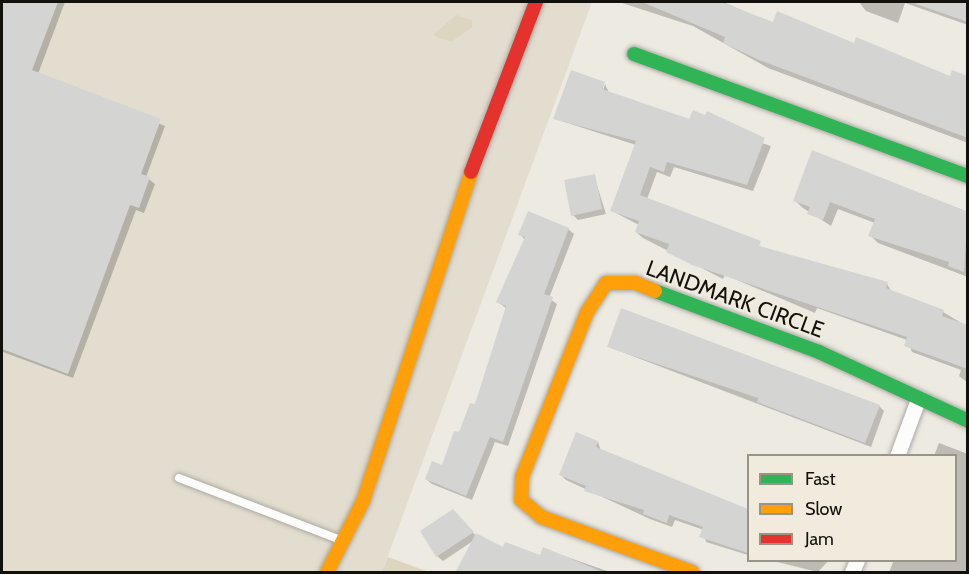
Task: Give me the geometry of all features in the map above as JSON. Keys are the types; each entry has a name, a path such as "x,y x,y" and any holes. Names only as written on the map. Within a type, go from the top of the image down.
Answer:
{"street":[{"path":"327,573 344,541 536,2"},
{"path":"634,54 968,176"},
{"name":"LANDMARK CIRCLE","path":"693,573 541,517 521,500 522,477 587,312 606,283 635,283 819,352 917,402 968,421"},
{"path":"898,454 917,402"}],"lane":[{"path":"179,478 344,541"}],"shaded area":[{"path":"2,2 592,2 382,572 2,572"},
{"path":"456,15 472,20 472,27 451,42 433,35"},
{"path":"388,557 429,572 382,572"}],"building":[{"path":"2,2 58,2 32,70 161,119 141,174 150,177 139,208 130,205 68,374 2,349"},
{"path":"642,2 721,2 773,22 777,11 854,43 856,37 950,76 952,70 968,76 968,138 759,60 723,43 725,37"},
{"path":"917,2 968,2 968,22 916,4"},
{"path":"571,70 605,82 602,89 689,119 693,110 705,115 707,111 765,138 747,185 667,162 664,172 650,167 640,195 761,241 759,246 888,282 886,288 944,310 942,316 968,325 968,369 904,346 907,337 692,265 666,252 669,244 635,232 639,221 610,211 636,141 553,119"},
{"path":"812,150 968,212 964,272 948,266 949,262 868,236 875,219 830,202 823,220 807,214 810,207 793,201"},
{"path":"595,174 602,209 571,216 564,180"},
{"path":"528,211 569,228 544,294 553,297 503,442 490,437 466,496 425,479 432,461 442,465 454,431 459,432 470,403 475,404 506,306 496,302 525,237 518,235"},
{"path":"621,308 880,405 865,443 757,402 758,398 607,347"},
{"path":"576,432 598,441 596,447 747,509 747,553 699,537 703,527 669,515 667,523 643,514 644,510 584,491 586,486 559,475"},
{"path":"453,509 474,532 436,557 420,531"},
{"path":"476,533 503,547 505,542 540,555 543,547 605,573 455,573"}],"traffic: fast":[{"path":"634,54 968,176"},
{"path":"655,291 819,352 968,421"}],"traffic: slow":[{"path":"327,572 363,501 471,172"},
{"path":"655,291 635,283 606,283 587,312 522,477 521,500 541,517 692,572"}],"traffic: jam":[{"path":"471,172 536,2"}]}
